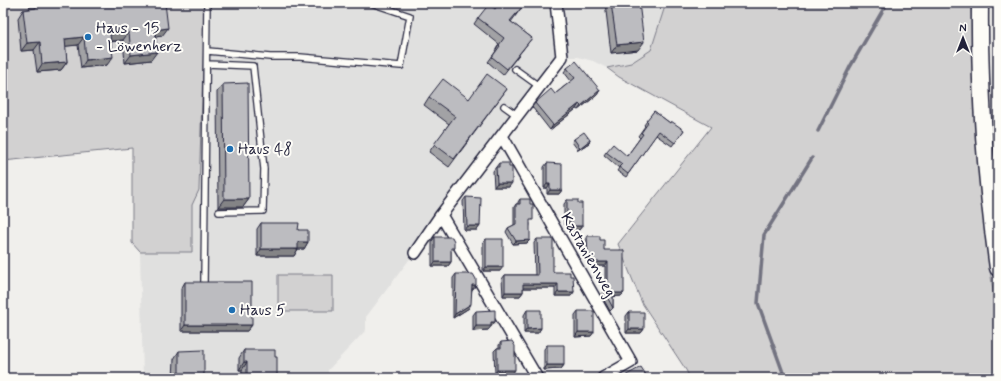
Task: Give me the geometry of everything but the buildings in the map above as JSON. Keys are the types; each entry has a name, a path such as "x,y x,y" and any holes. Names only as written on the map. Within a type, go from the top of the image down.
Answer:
{"main road":[{"path":"980,3 984,121 989,191 998,268"}],"street":[{"path":"415,253 441,215 562,57 556,3"},
{"name":"Kastanienweg","path":"502,136 631,362 603,378"},
{"path":"441,215 537,378"}],"lane":[{"path":"204,282 208,51 207,3"},
{"path":"208,51 401,66 410,16 371,3"},
{"path":"207,64 253,66 264,169 263,211 219,212"},
{"path":"515,68 540,87"},
{"path":"504,106 518,116"}],"shaded area":[{"path":"3,3 666,3 651,50 631,63 607,68 593,61 578,57 562,57 366,317 366,330 328,370 328,378 143,378 140,252 132,243 132,148 3,161"},
{"path":"3,3 205,3 199,190 192,205 192,252 140,252 132,243 132,148 3,161"},
{"path":"666,3 971,3 975,117 987,248 998,326 998,378 690,378 642,303 618,244 711,127 619,77 607,68 631,63 651,50"},
{"path":"278,275 333,275 333,311 278,311"}],"waterway":[{"path":"818,131 850,67 887,3"},
{"path":"785,378 758,303 764,235 812,158"}],"place":[{"name":"Haus - 15 - Löwenherz","path":"88,37"},
{"name":"Haus 48","path":"230,149"},
{"name":"Haus 5","path":"232,310"}]}
